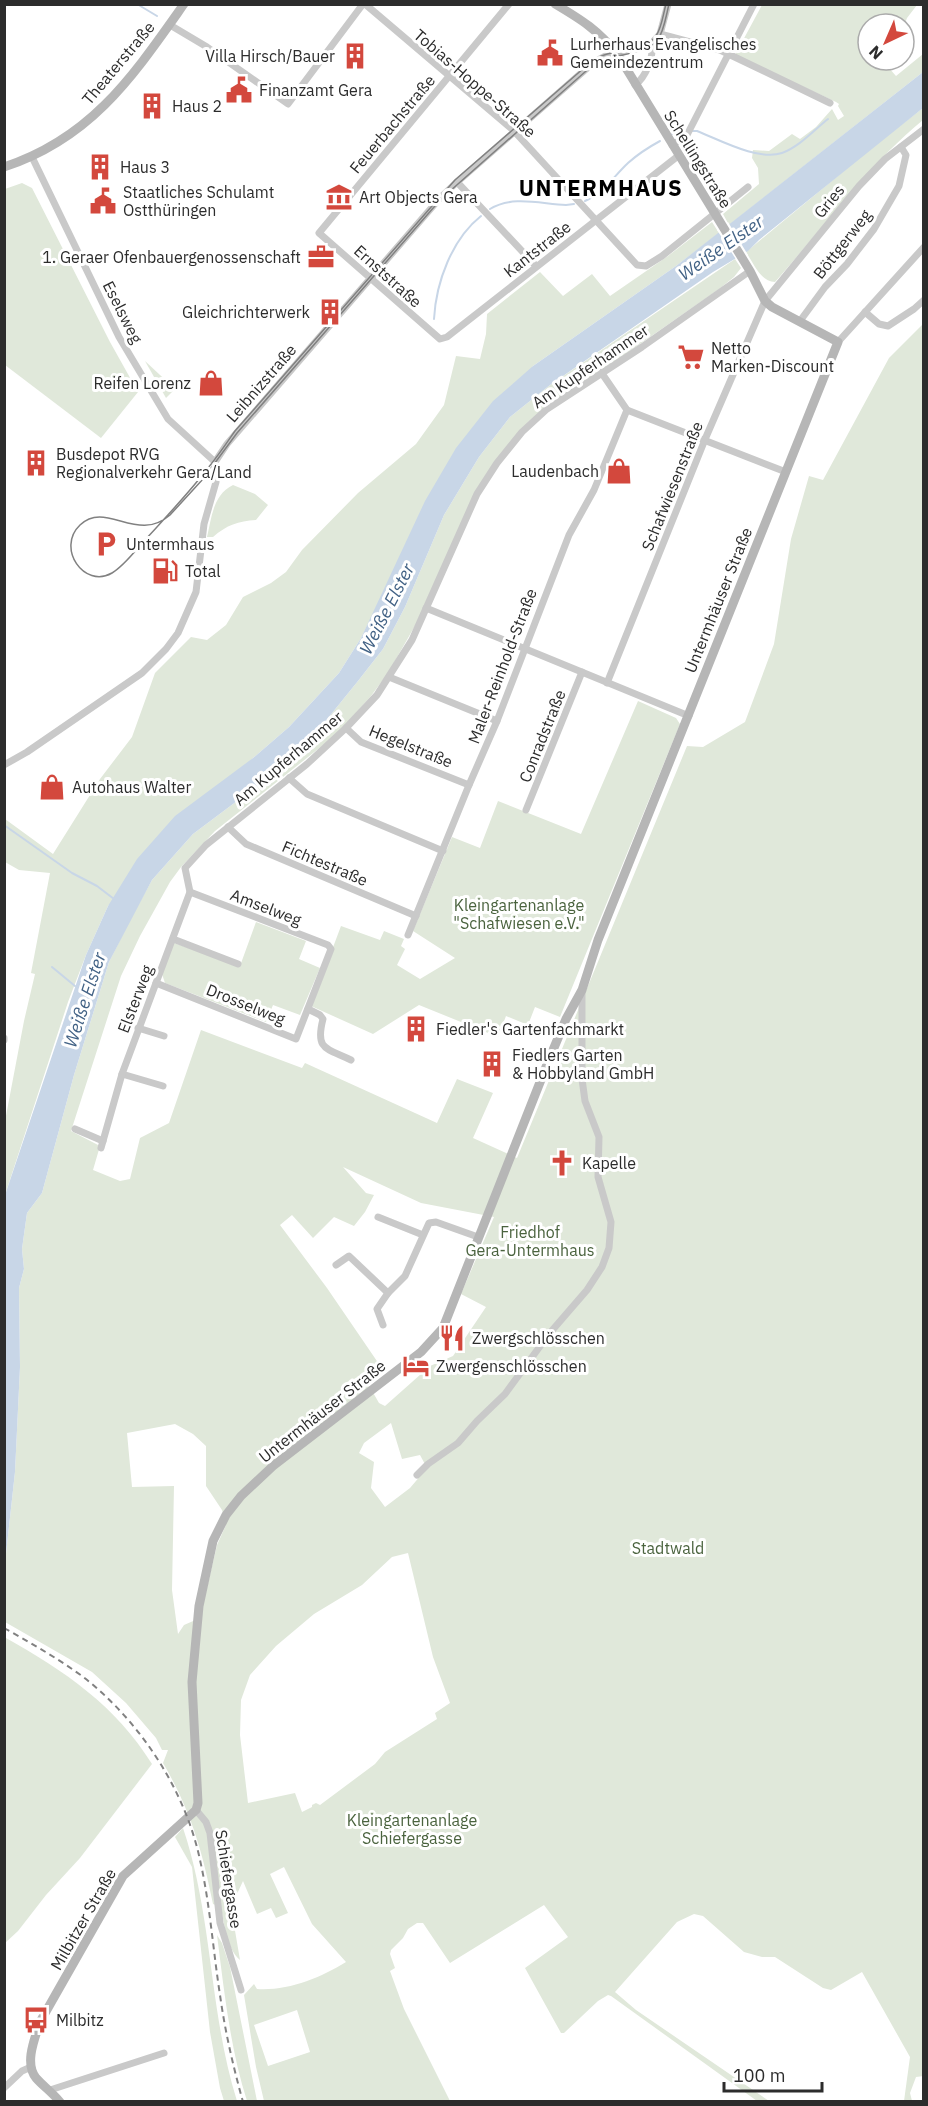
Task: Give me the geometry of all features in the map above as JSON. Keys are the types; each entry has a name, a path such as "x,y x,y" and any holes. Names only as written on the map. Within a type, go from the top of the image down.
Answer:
{"main road":[{"name":"Theaterstraße","path":"4,167 55,146 90,120 130,78 184,4"},
{"name":"Schellingstraße","path":"555,4 592,27 616,53 748,268 765,301"},
{"path":"765,301 772,307 838,342"},
{"name":"Untermhäuser Straße","path":"196,1810 198,1803 192,1682 199,1606 216,1534 226,1515 241,1496 273,1466 421,1352 443,1328 562,1030 582,990 598,940 838,342"},
{"name":"Milbitzer Straße","path":"31,2067 32,2049 45,2011 123,1876 196,1810"},
{"path":"31,2067 35,2076 60,2102"}],"street":[{"path":"170,25 207,47 288,104 364,4"},
{"name":"Tobias-Hoppe-Straße","path":"364,4 514,131 637,265 646,266 662,256 715,216"},
{"name":"Feuerbachstraße","path":"319,233 509,4"},
{"path":"635,86 639,83 648,65 653,52 651,44 660,34 668,4"},
{"path":"672,145 687,135 754,4"},
{"path":"660,34 729,54 830,103"},
{"name":"Leibnizstraße","path":"215,462 236,432 457,182 594,62 616,53 651,44"},
{"name":"Gries","path":"765,301 859,186 885,159 922,134"},
{"name":"Böttgerweg","path":"800,321 825,287 847,264 879,220 899,186 906,155 901,147"},
{"name":"Kantstraße","path":"440,339 447,337 678,156"},
{"name":"Eselsweg","path":"32,157 119,337 156,399 168,419 215,462"},
{"path":"457,182 536,266"},
{"path":"715,216 748,187"},
{"name":"Ernststraße","path":"319,233 440,339"},
{"name":"Untermhäuser Straße","path":"838,342 924,247"},
{"name":"Am Kupferhammer","path":"190,892 185,868 206,845 346,729 377,695 412,640 477,494 497,463 522,432 547,409 642,347 748,268"},
{"path":"865,312 879,324 888,326 924,300"},
{"name":"Schafwiesenstraße","path":"607,683 705,441 765,301"},
{"path":"601,372 627,410 786,472"},
{"name":"Maler-Reinhold-Straße","path":"408,935 497,721 569,535 594,490 627,410"},
{"path":"4,765 142,673 178,633 196,592 204,524 216,482 215,462"},
{"path":"426,608 689,716"},
{"name":"Conradstraße","path":"526,810 582,672"},
{"path":"389,677 497,721"},
{"name":"Hegelstraße","path":"346,729 361,742 469,785"},
{"path":"289,778 307,794 443,851"},
{"name":"Fichtestraße","path":"228,827 246,844 416,916"},
{"name":"Elsterweg","path":"75,1129 102,1144 138,1028 190,892"},
{"name":"Amselweg","path":"190,892 328,945 331,949"},
{"path":"173,939 238,964"},
{"name":"Drosselweg","path":"156,983 296,1039 331,949"},
{"name":"Untermhäuser Straße","path":"417,1475 428,1464 458,1443 477,1420 505,1394 549,1334 587,1290 602,1267 609,1248 611,1222 598,1177 598,1137 585,1101 582,1079 582,990"},
{"name":"Drosselweg","path":"308,1009 323,1019 319,1035 324,1047 351,1060"},
{"path":"138,1028 164,1036"},
{"path":"122,1074 163,1086"},
{"path":"378,1217 423,1235"},
{"path":"383,1325 377,1309 388,1293 405,1276 429,1224 436,1222 478,1237"},
{"path":"336,1265 349,1254 388,1293"},
{"name":"Schiefergasse","path":"196,1810 206,1822 210,1833 220,1923 241,1990"},
{"path":"50,2090 164,2053"},
{"path":"4,2088 22,2071 31,2067"}],"green space":[{"path":"762,5 917,5 912,12 856,12 856,72 892,72 896,76 901,72 916,72 916,60 923,54 923,72 729,225 723,214 759,184 758,168 752,158 753,150 769,151 792,134 800,139 816,127 832,109 838,120 844,116 836,102 735,55"},
{"path":"923,108 923,120 864,177 775,282 765,279 746,252"},
{"path":"22,183 32,188 138,392 101,438 5,365 5,189"},
{"path":"712,222 719,233 676,266 533,366 391,578 361,638 339,673 289,727 253,758 108,906 68,1002 6,1192 5,1206 5,1121 35,974 31,973 50,873 19,870 5,862 5,819 53,854 100,779 132,737 155,673 191,637 207,640 226,625 243,597 271,583 286,572 302,550 358,493 416,444 444,405 456,356 480,359 486,334 487,314 540,272 563,296 592,274 610,296"},
{"name":"Stadtwald","path":"735,259 741,268 719,289 528,422 469,506 416,624 388,673 371,696 337,734 215,831 181,867 140,936 121,976 71,1131 100,1146 93,1170 120,1181 130,1179 140,1138 169,1123 201,1030 302,1068 305,1063 437,1123 457,1079 493,1093 473,1138 517,1158 687,746 703,747 745,722 774,644 791,539 809,476 823,480 889,358 923,324 924,2076 916,2077 910,2093 912,2101 904,2101 910,2057 862,1972 831,1990 823,1988 775,1957 762,1957 744,1952 703,1916 694,1914 677,1922 615,1992 636,2010 769,2101 757,2101 608,1995 598,2001 564,2033 561,2033 525,1968 568,1937 544,1905 450,1963 423,1923 417,1923 408,1929 391,1950 390,1954 395,1968 390,1971 404,2009 450,2101 264,2101 244,1995 254,1984 257,1989 292,1986 315,1978 346,1962 312,1924 284,1867 270,1874 288,1913 276,1918 271,1908 257,1914 243,1881 231,1907 240,1960 229,1943 221,1907 213,1904 188,1814 163,1763 168,1750 162,1750 156,1738 126,1703 92,1672 5,1622 5,1563 15,1472 20,1367 19,1288 24,1269 22,1249 27,1213 42,1193 74,1075 109,962 152,880 193,834 265,780 300,749 324,723 383,649 405,607 444,515 479,457 510,417 550,385","holes":["343,1167 421,1203 494,1217 461,1294 486,1307 453,1356 430,1366 385,1406 379,1403 367,1382 381,1367 280,1225 292,1215 313,1238 334,1217 354,1226 374,1195 366,1193","391,1423 402,1459 420,1455 427,1468 410,1488 385,1507 371,1488 374,1462 359,1453 364,1443","175,1424 193,1434 206,1446 206,1486 222,1510 226,1525 217,1545 200,1618 184,1625 178,1634 172,1590 174,1486 132,1487 127,1433","408,1553 433,1657 450,1703 435,1713 437,1719 385,1752 375,1764 320,1805 316,1803 302,1812 295,1793 248,1803 240,1735 241,1700 250,1675 276,1646 314,1614 362,1585 392,1557","297,2010 310,2052 268,2066 254,2025"]},
{"path":"145,361 175,389 166,398"},
{"path":"233,485 255,494 268,505 256,520 233,524 213,537 207,537 217,500 226,489"},
{"name":"Kleingartenanlage \"Schafwiesen e.V.\"","path":"638,701 676,718 680,724 560,1017 535,1007 528,1025 506,1016 498,1037 419,1005 373,1034 311,1006 341,926 380,940 384,931 404,939 401,946 405,949 397,965 420,979 455,958 413,931 452,837 480,848 498,801 581,834"},
{"path":"256,922 306,941 299,959 320,968 300,1015 273,1005 266,1022 165,983 162,974 174,943 240,966"},
{"path":"6,1638 49,1663 106,1707 138,1743 152,1764 80,1858 46,1895 18,1931 5,1943"},
{"path":"183,1828 200,1896 221,2033 237,2101 224,2101 220,2088 210,2032 192,1867 175,1837"},
{"path":"217,1935 230,1967 257,2101 247,2101 241,2081 228,2019"}],"water":[{"name":"Weiße Elster","path":"923,72 923,108 748,251 713,272 550,385 510,417 479,457 444,515 405,607 383,649 324,723 300,749 265,780 193,834 152,880 109,962 74,1075 42,1193 27,1213 22,1249 24,1269 19,1288 20,1367 15,1472 5,1563 4,1204 6,1192 86,955 108,906 137,859 175,816 253,758 289,727 339,673 361,638 425,501 456,448 493,401 533,366 676,266"}],"pier":[{"path":"728,222 748,255 737,261 717,230"}],"waterway":[{"path":"137,4 157,16"},
{"path":"691,131 697,131 751,152 772,155 794,147 828,119"},
{"path":"672,134 683,132"},
{"path":"585,201 603,189 636,157 660,141"},
{"path":"490,209 518,201 574,204"},
{"path":"434,319 438,291 447,262 462,237 481,216"},
{"path":"4,825 72,873 97,886 114,899"},
{"name":"Weiße Elster","path":"52,967 75,986"}],"tram line":[{"path":"666,4 660,29 651,41 637,48 609,54 592,61 455,180 235,431 193,487 169,514 160,523 125,562 112,573 102,576 83,571 76,564 72,555 73,534 80,525 90,519 111,518 146,525 158,523 170,515 203,479 237,433 441,199 594,64 637,52 657,41 663,29 669,4"}],"railway":[{"path":"4,1628 63,1663 103,1694 140,1735 171,1782 183,1807 200,1860 224,2022 243,2102"}],"place":[{"name":"Lurherhaus Evangelisches Gemeindezentrum","path":"550,53"},
{"name":"Villa Hirsch/Bauer","path":"355,56"},
{"name":"Finanzamt Gera","path":"239,90"},
{"name":"Haus 2","path":"152,106"},
{"name":"Haus 3","path":"100,167"},
{"name":"Art Objects Gera","path":"339,197"},
{"name":"Staatliches Schulamt Ostthüringen","path":"103,201"},
{"name":"1. Geraer Ofenbauergenossenschaft","path":"321,257"},
{"name":"Gleichrichterwerk","path":"330,312"},
{"name":"Netto Marken-Discount","path":"691,357"},
{"name":"Reifen Lorenz","path":"211,383"},
{"name":"Busdepot RVG Regionalverkehr Gera/Land","path":"36,463"},
{"name":"Laudenbach","path":"619,471"},
{"name":"Untermhaus","path":"106,544"},
{"name":"Total","path":"165,571"},
{"name":"Autohaus Walter","path":"52,787"},
{"name":"Fiedler's Gartenfachmarkt","path":"416,1029"},
{"name":"Fiedlers Garten & Hobbyland GmbH","path":"492,1064"},
{"name":"Kapelle","path":"562,1163"},
{"name":"Zwergschlösschen","path":"452,1338"},
{"name":"Zwergenschlösschen","path":"416,1366"},
{"name":"Milbitz","path":"36,2020"}],"district":[{"name":"UNTERMHAUS","path":"601,188"}],"park label":[{"name":"Friedhof Gera-Untermhaus","path":"530,1241"},
{"name":"Kleingartenanlage Schiefergasse","path":"412,1829"}]}
